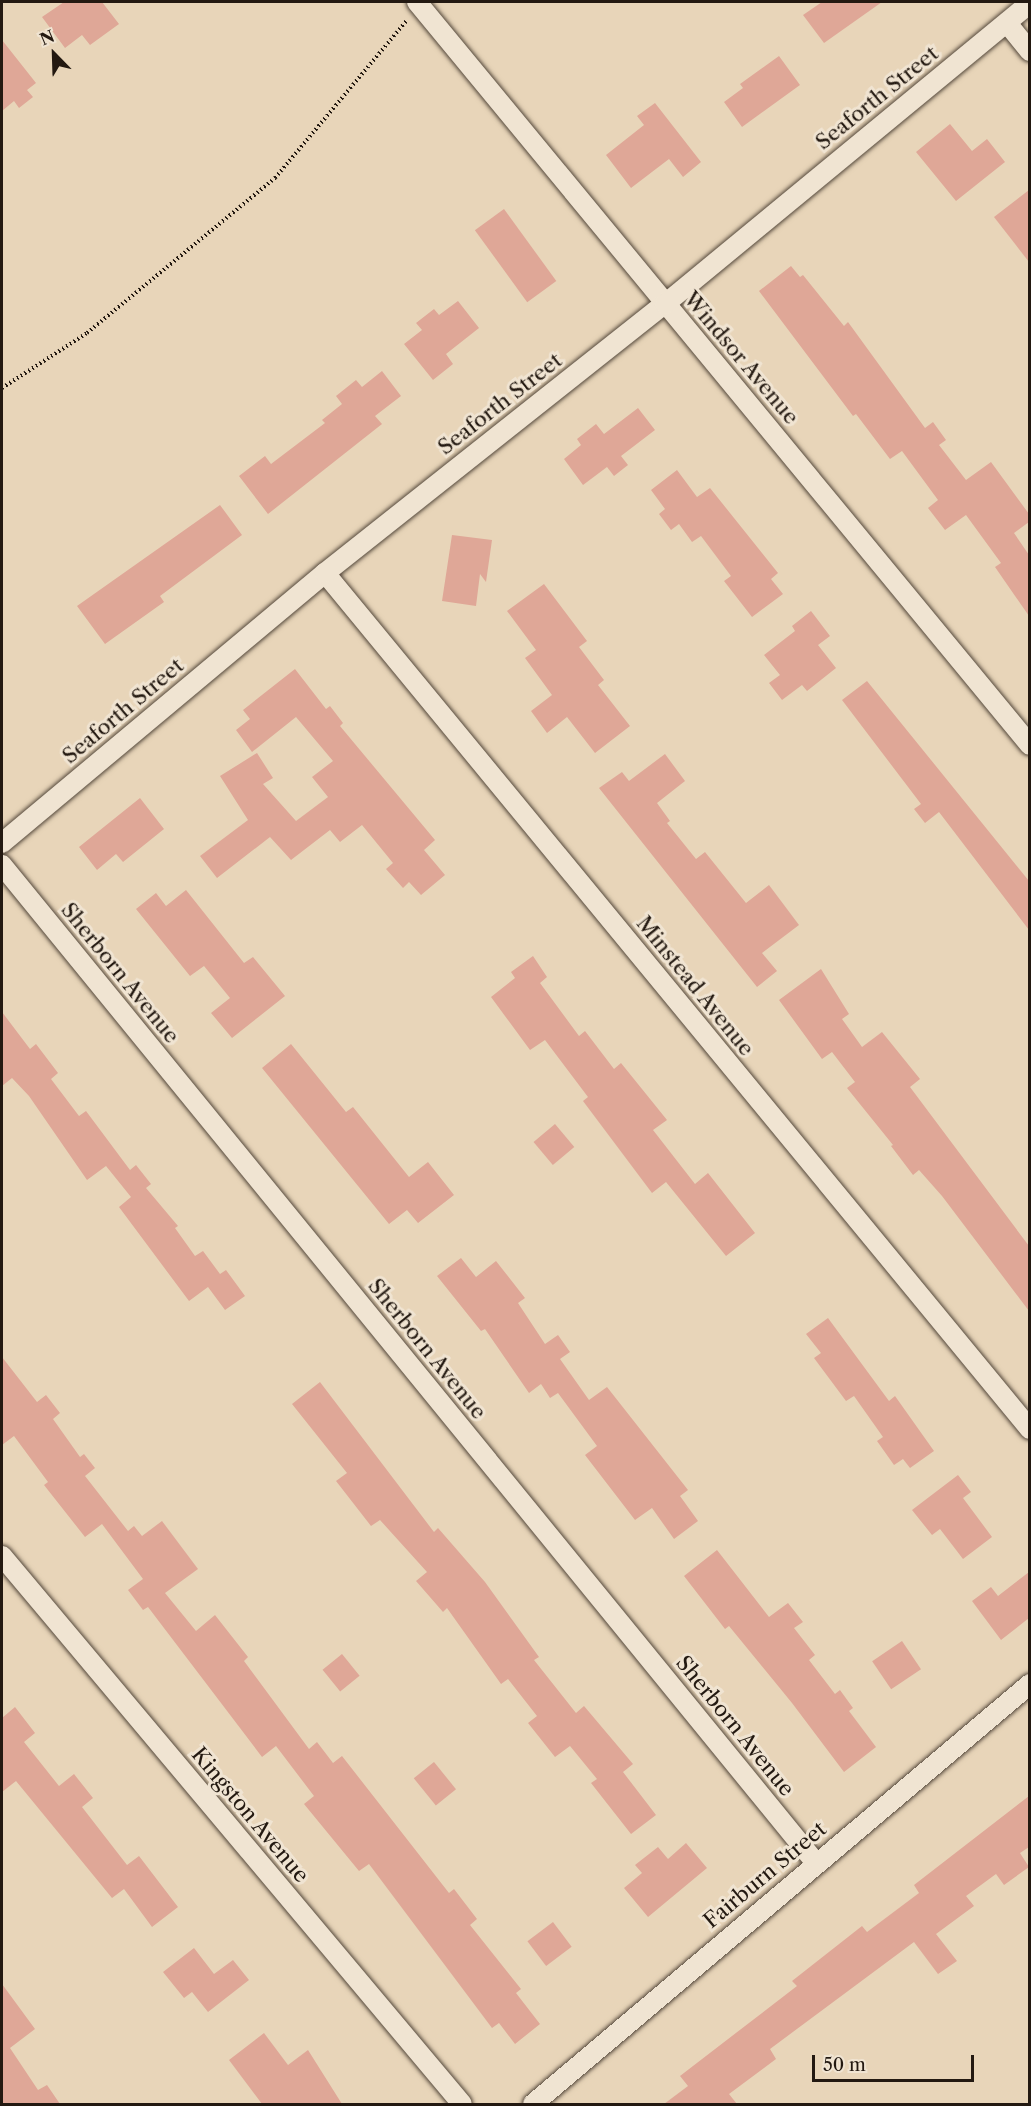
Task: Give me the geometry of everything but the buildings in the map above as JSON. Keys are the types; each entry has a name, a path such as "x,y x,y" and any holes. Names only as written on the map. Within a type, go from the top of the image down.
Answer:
{"street":[{"name":"Windsor Avenue","path":"418,3 1029,745"},
{"name":"Seaforth Street","path":"2,843 324,573 665,304 1029,3"},
{"path":"1007,23 1029,51"},
{"name":"Minstead Avenue","path":"324,573 1029,1429"},
{"name":"Sherborn Avenue","path":"2,865 816,1863"},
{"name":"Kingston Avenue","path":"2,1556 462,2104"},
{"name":"Fairburn Street","path":"533,2104 1029,1683"}],"path":[{"path":"2,388 87,333 275,178 418,3"}]}
